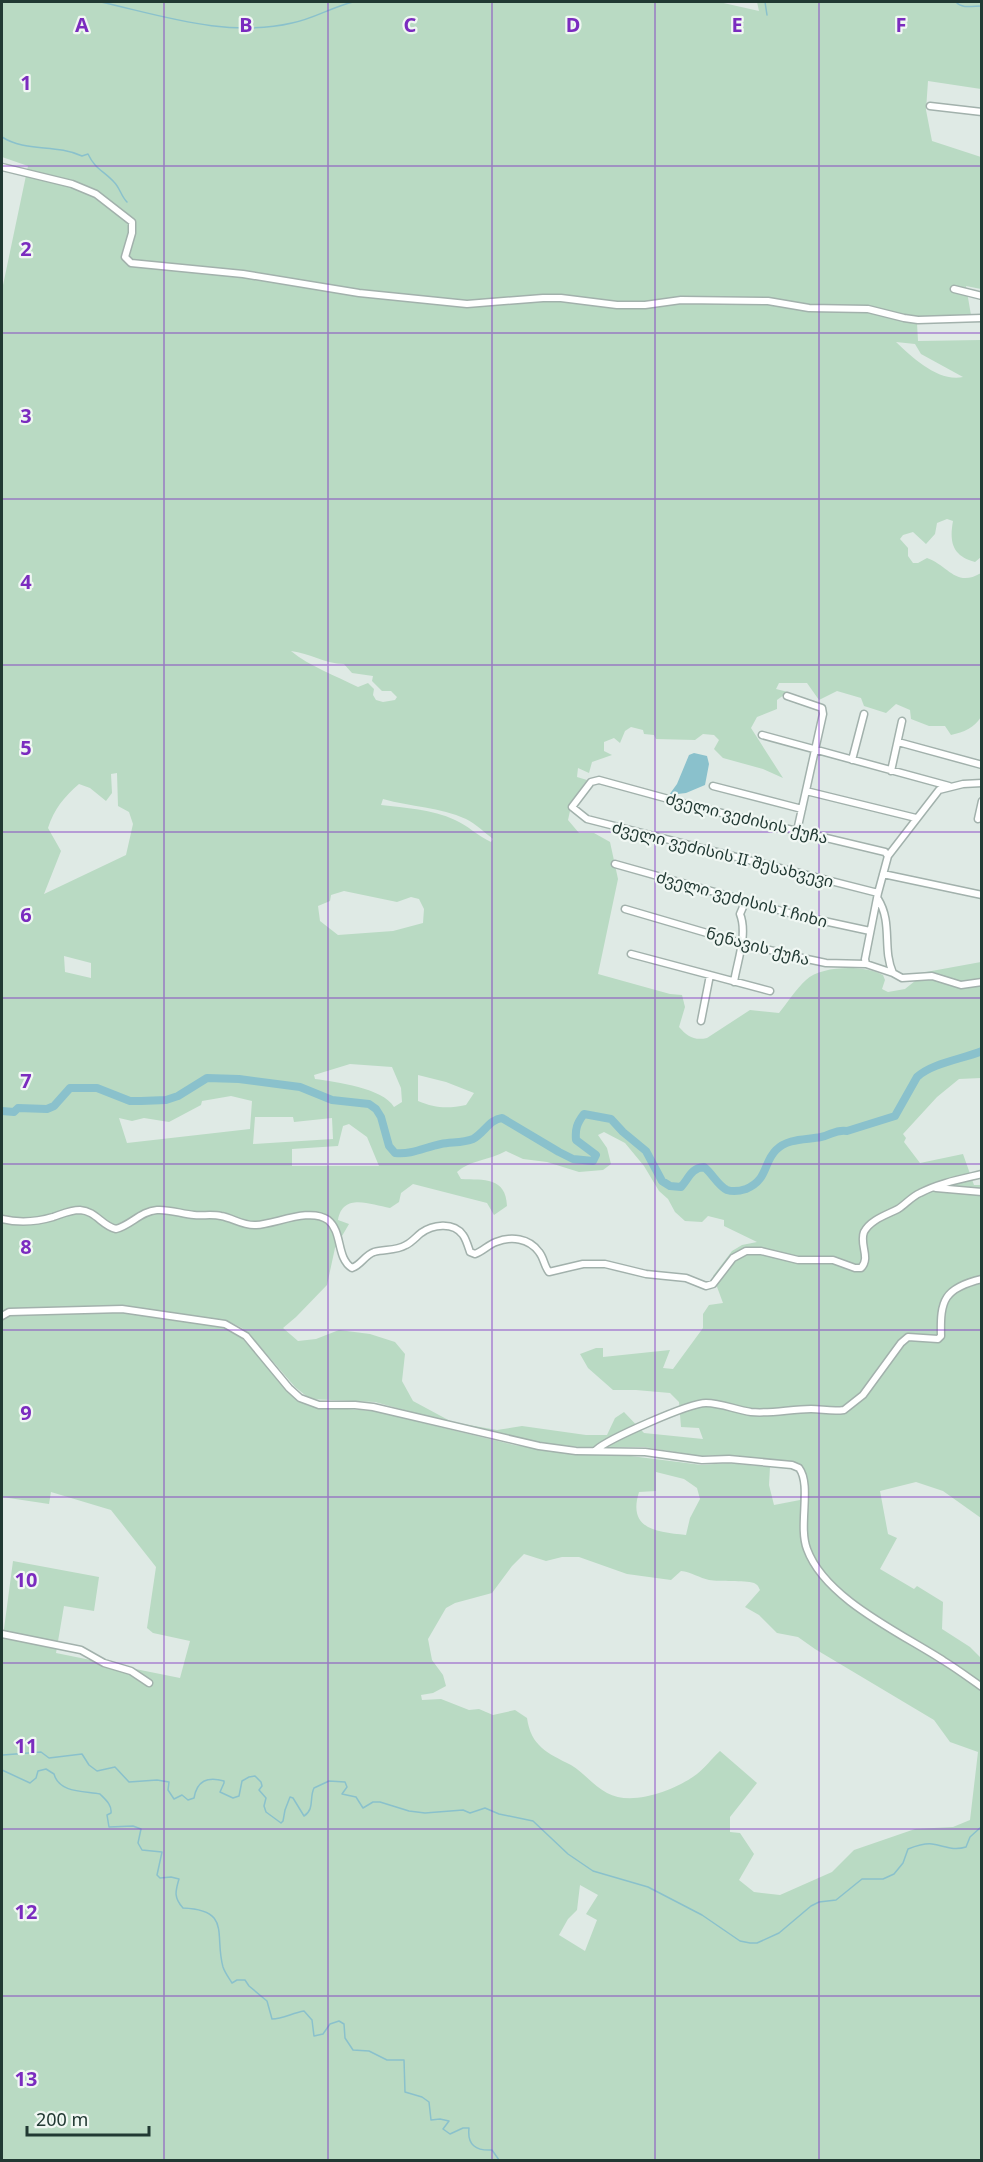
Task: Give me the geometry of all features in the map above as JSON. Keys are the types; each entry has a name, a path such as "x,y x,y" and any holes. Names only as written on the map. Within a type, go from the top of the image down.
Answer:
{"street":[{"path":"930,106 981,112"},
{"path":"2,167 72,184 96,194 132,222 132,233 125,257 131,263 243,274 359,293 467,304 543,298 627,305 681,300 768,301 809,308 868,309 918,320 981,318"},
{"path":"954,289 981,296"},
{"path":"787,696 822,708 797,831"},
{"path":"852,760 864,714"},
{"path":"891,771 902,721"},
{"path":"762,735 949,786"},
{"path":"898,742 981,765"},
{"name":"ძველი ვეძისის ქუჩა","path":"572,807 591,782 599,780 797,831 878,849 888,856"},
{"path":"866,964 870,931 888,856 939,790 949,786 981,783"},
{"path":"712,786 802,809"},
{"path":"806,790 916,818"},
{"path":"978,819 981,801"},
{"name":"ძველი ვეძისის II შესახვევი","path":"572,807 587,819 878,896"},
{"name":"ძველი ვეძისის I ჩიხი","path":"615,864 796,915 870,931"},
{"path":"883,874 981,895"},
{"path":"878,896 886,917 888,955 893,973 902,978 932,976 961,985 981,982"},
{"path":"734,982 741,943 740,914 746,900"},
{"name":"ნენავის ქუჩა","path":"625,909 741,943 826,963 866,964 893,973"},
{"path":"631,954 770,991"},
{"path":"701,1021 710,975"},
{"path":"2,1219 18,1222 34,1221 80,1210 94,1214 110,1228 116,1229 148,1212 159,1209 195,1215 221,1215 255,1226 302,1216 316,1216 327,1220 335,1229 342,1255 347,1265 352,1268 373,1252 397,1249 407,1245 430,1228 449,1226 457,1228 463,1235 470,1252 475,1254 495,1242 506,1239 525,1241 541,1254 549,1272 583,1264 605,1264 646,1274 686,1278 706,1286 718,1279 733,1258 746,1251 761,1251 798,1260 832,1260 861,1268 865,1260 864,1234 869,1226 900,1208 920,1192 981,1174"},
{"path":"935,1188 981,1192"},
{"path":"595,1450 636,1428 695,1405 706,1403 751,1412 843,1410 863,1395 901,1343 908,1337 938,1339 941,1336 942,1306 952,1291 969,1282 981,1279"},
{"path":"2,1315 9,1312 122,1309 225,1324 246,1336 300,1398 319,1405 373,1407 539,1446 645,1452 702,1460 729,1459 792,1465 799,1468 804,1479 803,1533 806,1549 827,1580 849,1601 866,1613 946,1661 981,1687"},
{"path":"2,1634 81,1650 104,1663 131,1671 149,1683"}],"green space":[{"path":"2,2 719,2 759,11 757,2 981,2 981,89 928,81 926,110 932,141 981,157 981,289 966,286 972,321 917,323 918,341 981,340 981,557 975,562 957,552 952,542 953,521 947,519 937,523 935,534 926,544 913,532 903,535 900,539 908,548 908,556 913,563 927,558 953,574 965,578 981,573 981,717 968,729 951,735 945,726 929,726 911,719 910,710 896,704 886,713 864,706 861,698 837,691 819,700 807,683 779,683 776,689 788,692 777,700 777,709 757,717 751,728 783,778 763,769 723,758 714,749 719,740 714,735 703,734 695,740 656,739 654,735 644,734 643,730 631,727 625,731 620,743 614,738 604,742 604,751 612,755 592,762 589,773 578,768 577,777 587,780 572,802 568,820 579,833 594,833 610,842 618,879 598,974 670,994 682,995 685,1007 679,1027 695,1038 707,1038 750,1010 779,1013 806,980 822,971 844,968 866,969 883,975 885,980 882,989 888,992 905,989 915,981 926,979 926,972 981,962 981,1078 959,1079 937,1097 903,1134 906,1138 904,1142 920,1163 963,1154 974,1185 981,1185 981,1518 943,1491 916,1482 880,1491 888,1534 897,1538 880,1569 914,1589 917,1586 943,1602 942,1629 970,1647 981,1658 981,2160 2,2160 2,1644 13,1561 99,1577 94,1611 64,1606 56,1653 180,1678 190,1641 153,1633 147,1628 156,1567 111,1510 51,1492 49,1504 2,1497 2,290 28,166 2,157","holes":["896,342 915,344 921,354 963,377 944,376 918,361","291,651 344,664 352,673 373,676 372,681 382,691 391,691 397,697 395,700 383,702 376,700 373,695 374,689 368,683 358,687 314,666","117,773 118,806 129,812 133,824 126,855 44,894 61,851 48,828 56,809 79,784 90,788 106,801 112,793 111,774","383,799 456,815 470,821 493,839 491,842 459,822 428,811 381,805","344,891 397,902 411,897 419,899 424,909 423,923 393,931 338,935 320,921 318,906 330,901 331,895","64,956 91,963 91,978 65,972","350,1064 392,1067 401,1088 402,1102 394,1107 380,1095 346,1084 315,1079 314,1075","418,1075 446,1082 474,1093 466,1105 447,1107 418,1101","231,1096 252,1101 250,1129 127,1143 119,1118 132,1121 144,1118 169,1122 201,1105 202,1101","255,1117 293,1117 294,1122 332,1118 333,1139 253,1144","349,1124 367,1137 379,1166 292,1166 292,1149 338,1146 343,1126","604,1132 625,1143 644,1166 659,1191 668,1199 675,1212 685,1221 702,1222 708,1216 724,1220 724,1226 757,1242 742,1245 732,1251 713,1276 723,1303 709,1305 703,1314 703,1328 673,1369 663,1368 670,1350 603,1357 603,1348 596,1348 580,1354 588,1368 613,1390 670,1393 679,1402 681,1427 699,1428 703,1439 644,1433 624,1412 615,1418 607,1435 586,1435 522,1426 497,1430 452,1422 413,1401 402,1381 405,1354 395,1342 370,1334 339,1330 316,1339 298,1341 283,1328 327,1285 335,1248 349,1224 338,1220 341,1211 346,1206 359,1202 390,1208 399,1202 401,1193 413,1184 487,1203 494,1215 507,1206 503,1190 498,1185 485,1180 461,1179 457,1172 462,1168 506,1151 523,1159 547,1162 579,1172 603,1170 611,1164 607,1148 598,1135","228,1321 251,1336 295,1387 310,1399 375,1402 540,1443 579,1447 644,1447 700,1456 722,1455 789,1462 799,1473 800,1500 774,1505 769,1485 770,1467 728,1463 702,1465 615,1454 588,1455 539,1449 373,1411 309,1406 297,1400 243,1339 226,1329","656,1472 684,1479 697,1488 700,1499 690,1518 686,1535 648,1527 641,1522 636,1505 639,1492 656,1491","524,1554 546,1561 562,1557 579,1557 627,1574 671,1580 681,1571 709,1580 754,1583 760,1590 745,1607 759,1615 777,1633 798,1637 934,1720 950,1742 978,1752 970,1820 953,1827 915,1829 854,1850 832,1872 780,1895 754,1892 739,1880 754,1854 740,1833 730,1832 730,1817 757,1783 720,1751 703,1769 678,1786 654,1795 617,1797 602,1790 576,1768 542,1748 532,1735 527,1718 515,1710 493,1715 479,1709 469,1710 441,1699 422,1700 421,1695 433,1693 446,1686 443,1675 432,1660 428,1639 446,1608 455,1603 492,1593","580,1885 598,1895 586,1914 597,1920 585,1951 559,1935 568,1919 577,1910"]}],"water":[{"path":"694,753 707,756 709,764 705,785 686,793 669,795 677,784 689,755"}],"waterway":[{"path":"101,2 172,19 220,27 244,28 268,27 300,21 353,2"},
{"path":"765,2 767,15"},
{"path":"956,2 964,6 982,6"},
{"path":"2,137 21,145 62,150 82,156 88,154 97,167 116,184 127,202"},
{"path":"2,1111 14,1112 18,1108 47,1109 54,1106 70,1088 97,1088 130,1101 166,1100 178,1096 207,1078 239,1079 300,1087 332,1100 369,1104 381,1117 389,1146 395,1153 407,1153 473,1139 494,1121 502,1118 573,1159 593,1161 596,1155 576,1140 577,1126 584,1114 611,1119 646,1151 662,1181 670,1186 681,1187 693,1171 704,1167 724,1188 737,1191 746,1189 758,1181 772,1155 786,1143 847,1131 895,1116 917,1077 923,1072 982,1051"},
{"path":"3,1755 41,1752 49,1758 82,1754 89,1765 97,1771 115,1767 129,1782 157,1780 169,1782 168,1790 174,1799 182,1795 188,1800 194,1798 200,1784 213,1779 224,1781 220,1792 233,1798 239,1796 242,1781 255,1776 261,1782 262,1786 259,1790 266,1798 264,1806 266,1812 281,1823 290,1797 293,1798 304,1816 310,1810 314,1788 329,1781 345,1782 347,1787 342,1794 356,1797 363,1808 373,1802 425,1813 463,1810 470,1813 485,1808 499,1814 533,1821 568,1854 593,1871 648,1887 702,1915 740,1941 750,1943 757,1943 779,1933 811,1906 819,1902 836,1900 862,1879 883,1879 894,1874 903,1863 908,1849 929,1844 953,1848 966,1847 970,1837 981,1827"},
{"path":"2,1770 30,1783 36,1778 38,1771 46,1769 54,1774 61,1785 67,1788 100,1794 111,1808 111,1813 107,1815 109,1827 133,1826 141,1829 138,1843 142,1850 162,1852 157,1875 160,1878 179,1879 176,1895 183,1908 198,1910 215,1919 218,1926 223,1967 232,1983 245,1980 267,2001 272,2019 304,2011 312,2020 314,2036 323,2034 330,2024 339,2021 344,2024 345,2038 353,2050 369,2051 387,2060 404,2060 405,2092 422,2097 429,2102 431,2120 449,2121 443,2129 450,2134 463,2128 469,2128 471,2143 477,2148 492,2150 499,2160"}]}
